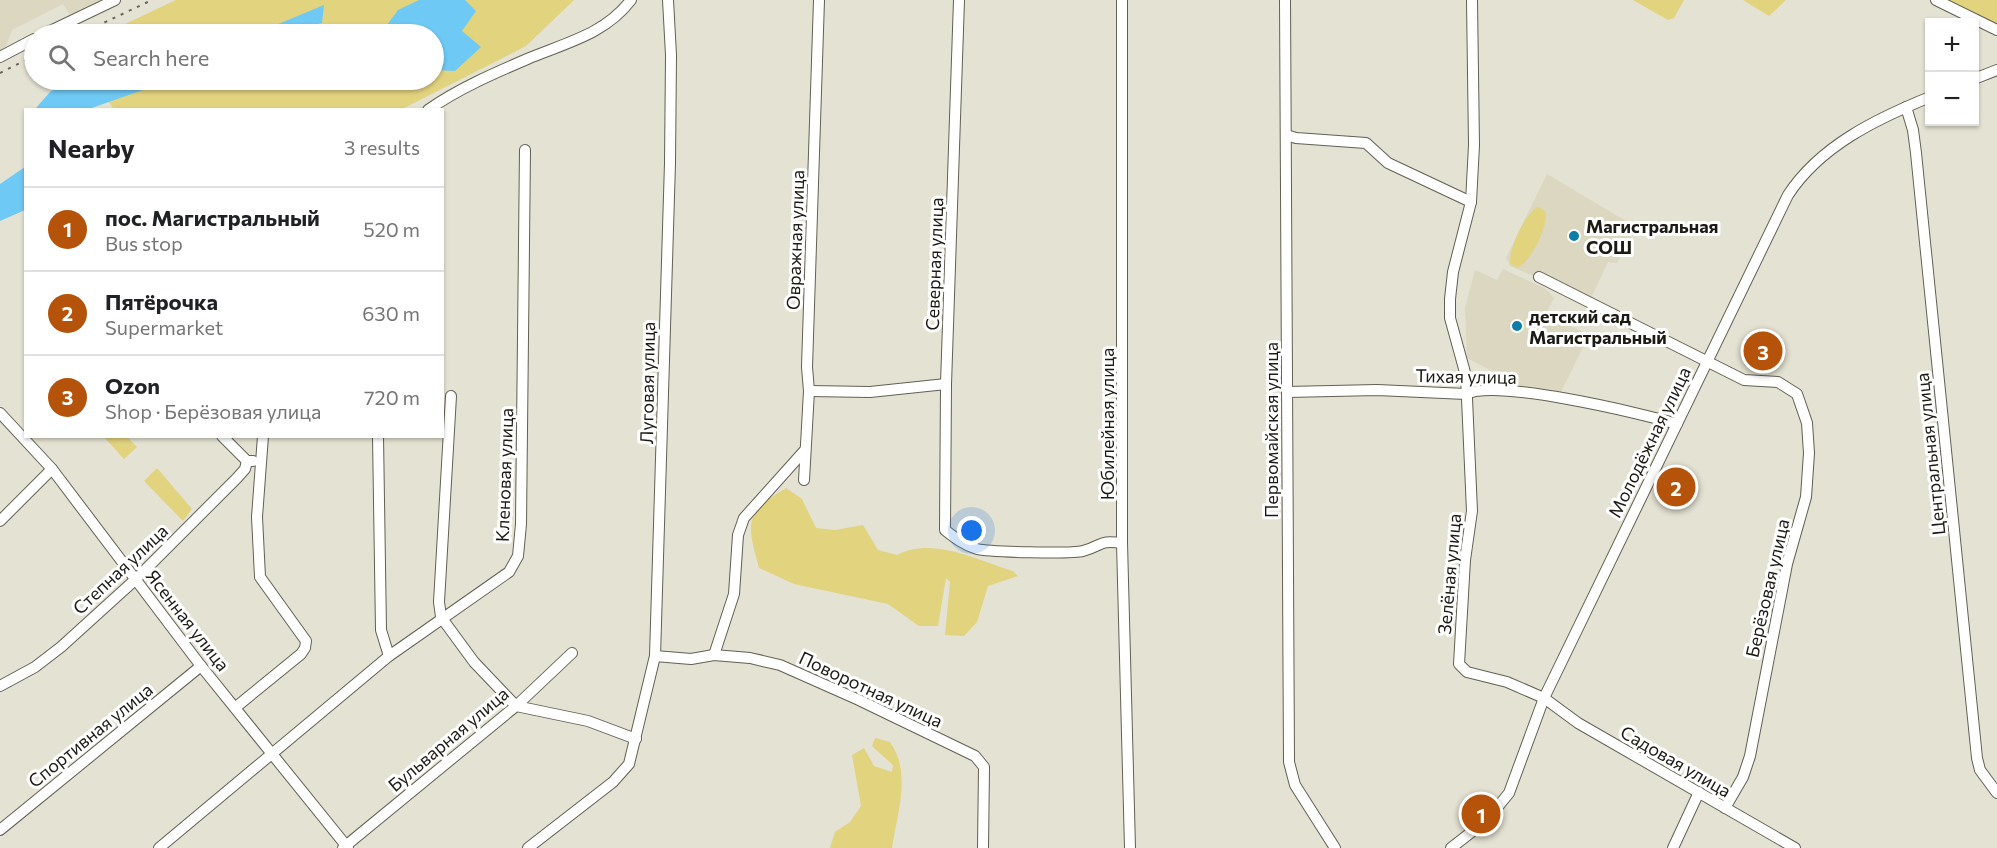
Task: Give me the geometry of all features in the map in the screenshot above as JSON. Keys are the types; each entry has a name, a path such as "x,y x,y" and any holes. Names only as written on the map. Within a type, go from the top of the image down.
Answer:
{"street":[{"path":"65,24 115,0"},
{"path":"432,108 500,71 598,31 620,14 631,0"},
{"name":"Луговая улица","path":"528,848 613,782 629,764 655,656 670,163 668,0"},
{"name":"Овражная улица","path":"804,480 809,391 807,367 819,0"},
{"name":"Северная улица","path":"959,0 946,384 945,530 960,542 979,550 1063,552 1083,551 1103,541 1122,543"},
{"name":"Юбилейная улица","path":"1122,0 1122,543 1130,848"},
{"name":"Первомайская улица","path":"1285,0 1289,762 1295,785 1335,848"},
{"path":"1466,394 1466,376 1450,318 1450,298 1453,272 1471,202 1474,145 1472,0"},
{"path":"1936,0 1997,30"},
{"path":"0,57 24,44"},
{"path":"1979,77 1997,70"},
{"name":"Молодёжная улица","path":"1451,848 1487,820 1509,793 1544,698 1788,195 1798,179 1814,162 1840,143 1905,107 1925,100"},
{"name":"Центральная улица","path":"1905,107 1913,130 1916,153 1977,758 1980,770 1997,793"},
{"path":"1286,135 1296,138 1366,143 1388,164 1471,202"},
{"name":"Кленовая улица","path":"159,848 389,656 441,617 492,586 509,572 518,556 521,524 525,150"},
{"path":"1539,277 1706,363"},
{"name":"Берёзовая улица","path":"1706,363 1744,380 1778,382 1797,394 1807,423 1809,453 1806,497 1787,564 1750,756 1743,777 1725,808"},
{"path":"809,391 870,392 946,384"},
{"name":"Тихая улица","path":"1287,392 1377,390 1466,394 1476,389 1511,390 1648,415 1677,424"},
{"name":"Зелёная улица","path":"1466,394 1472,511 1465,560 1459,664 1467,672 1507,682 1544,698"},
{"path":"451,396 439,602 441,617 474,662 516,706 588,721 636,739"},
{"name":"Ясенная улица","path":"0,414 52,470 201,666 346,847"},
{"path":"224,438 247,461 261,462"},
{"path":"236,707 305,648 306,640 260,578 257,517 263,438"},
{"path":"378,438 381,630 389,656"},
{"path":"714,655 734,594 738,535 744,518 805,450"},
{"name":"Степная улица","path":"0,686 35,667 61,647 136,579 237,478 245,469 247,461"},
{"path":"0,521 52,470"},
{"name":"Бульварная улица","path":"346,847 516,706 572,653"},
{"name":"Поворотная улица","path":"655,656 691,659 714,655 750,658 780,665 975,756 984,767 983,848"},
{"name":"Спортивная улица","path":"0,830 201,666"},
{"name":"Садовая улица","path":"1544,698 1578,723 1795,848"},
{"path":"1673,848 1698,792"}],"shaded area":[{"path":"0,0 104,0 71,16 63,4 12,30 5,49 0,52"},
{"path":"176,0 574,0 526,46 444,88 444,24 125,24"},
{"path":"1633,0 1684,0 1674,18 1668,20"},
{"path":"1743,0 1786,0 1769,16"},
{"path":"1936,0 1997,0 1997,29 1979,20 1979,18 1974,18"},
{"path":"100,90 439,90 404,108 113,108"},
{"name":"Магистральная СОШ","path":"1547,174 1636,227 1617,263 1608,262 1590,300 1510,266 1506,258"},
{"path":"1538,207 1545,211 1546,217 1542,233 1528,259 1517,268 1511,265 1510,259 1514,242 1528,216"},
{"name":"детский сад Магистральный","path":"1503,269 1546,289 1554,298 1546,314 1589,335 1561,392 1524,388 1467,358 1465,308 1475,270 1497,280"},
{"path":"105,438 128,438 137,447 124,459"},
{"path":"157,468 192,509 183,521 144,481"},
{"path":"786,488 802,499 816,528 835,530 863,525 878,550 897,555 925,548 940,549 970,556 1013,571 1018,576 988,586 977,622 964,636 945,635 950,582 946,578 938,626 919,626 888,604 794,584 759,568 751,530 755,513 762,505"},
{"path":"875,738 890,742 897,754 900,767 901,794 892,848 830,848 835,832 850,822 861,806 852,755 864,748 874,766 892,772 893,765 872,746"}],"water":[{"path":"419,0 465,0 476,11 462,31 481,47 455,71 444,70 444,24 388,24 398,10"},
{"path":"324,5 322,23 278,24"},
{"path":"143,90 92,108 36,108 51,91"},
{"path":"24,168 24,210 0,221 0,184"}],"railway":[{"path":"101,24 152,0"},
{"path":"0,73 24,61"}],"place":[{"name":"Магистральная СОШ","path":"1574,236"},
{"name":"детский сад Магистральный","path":"1517,326"},
{"name":"Ozon","path":"1763,351"},
{"name":"Пятёрочка","path":"1676,487"},
{"name":"пос. Магистральный","path":"1481,814"}]}
